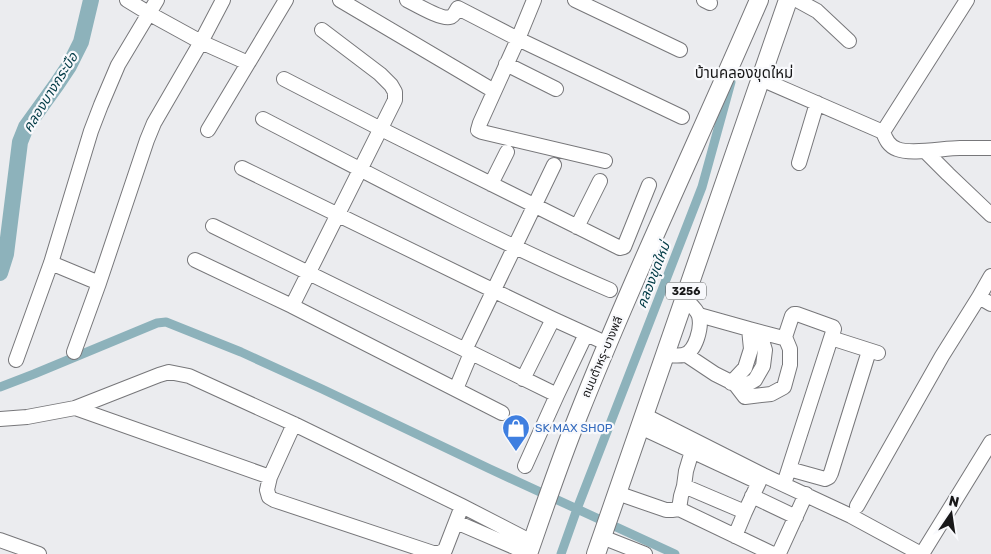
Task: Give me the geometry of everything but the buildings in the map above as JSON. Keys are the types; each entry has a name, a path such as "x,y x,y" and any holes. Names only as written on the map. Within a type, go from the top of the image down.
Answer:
{"main road":[{"name":"ถนนตำหรุ-บางพลี","path":"529,550 575,424 608,344 759,0"},
{"name":"3256","path":"596,554 788,0"}],"street":[{"path":"128,0 201,42 248,63"},
{"path":"16,360 51,263 91,131 101,105 118,65 150,14 156,0"},
{"path":"74,352 154,123 223,0"},
{"path":"208,130 286,0"},
{"path":"340,0 494,91"},
{"path":"406,0 448,18 452,16 456,4 518,39 682,117"},
{"path":"534,0 478,130 605,161"},
{"path":"575,0 680,50"},
{"path":"797,0 817,11 849,41"},
{"path":"883,132 967,0"},
{"path":"292,306 395,100 395,92 392,85 322,30"},
{"path":"506,64 556,89"},
{"path":"284,79 620,248 624,247 649,185"},
{"path":"761,79 883,132 891,146 899,150 926,151 991,148"},
{"path":"799,163 817,103"},
{"path":"263,118 462,221 610,290"},
{"path":"926,151 991,215"},
{"path":"491,184 507,152"},
{"path":"456,389 468,352 494,291 554,165"},
{"path":"242,168 494,291 608,344"},
{"path":"578,227 600,181"},
{"path":"213,226 557,395"},
{"path":"195,260 292,306 502,413"},
{"path":"51,263 99,283"},
{"path":"857,506 942,356 985,301 991,276"},
{"path":"664,356 685,354 692,350 698,335 699,315 684,298"},
{"path":"685,354 733,384 745,397 771,394 784,387 790,365 790,349 785,337 792,316 797,314 831,325 834,330 784,484"},
{"path":"699,315 785,337"},
{"path":"523,379 553,319"},
{"path":"733,384 745,368 751,349 749,329"},
{"path":"525,466 586,334"},
{"path":"789,469 824,479 829,477 874,352 831,338"},
{"path":"0,419 26,418 74,408 169,372 189,376 294,424 462,506 529,550"},
{"path":"74,408 270,477"},
{"path":"642,421 692,451 759,482 851,516 922,554 991,442"},
{"path":"642,421 784,484 846,524 901,554"},
{"path":"294,424 270,477 267,490 269,497 274,500 433,553 445,550 462,506"},
{"path":"679,509 692,451"},
{"path":"735,536 759,482"},
{"path":"684,486 745,512"},
{"path":"752,496 796,517"},
{"path":"615,499 666,510 679,509 773,554 780,551 804,498"},
{"path":"456,522 529,550"},
{"path":"602,537 645,554"},
{"path":"0,540 39,554"}],"waterway":[{"name":"คลองบางกระบือ","path":"0,273 6,254 20,142 26,127 69,66 81,42 91,0"},
{"name":"คลองขุดใหม่","path":"561,554 702,187 731,82"},
{"path":"0,387 157,323 166,322 241,352 675,554"}],"place":[{"name":"SK MAX SHOP","path":"516,452"}],"district":[{"name":"บ้านคลองขุดใหม่","path":"744,73"}]}
